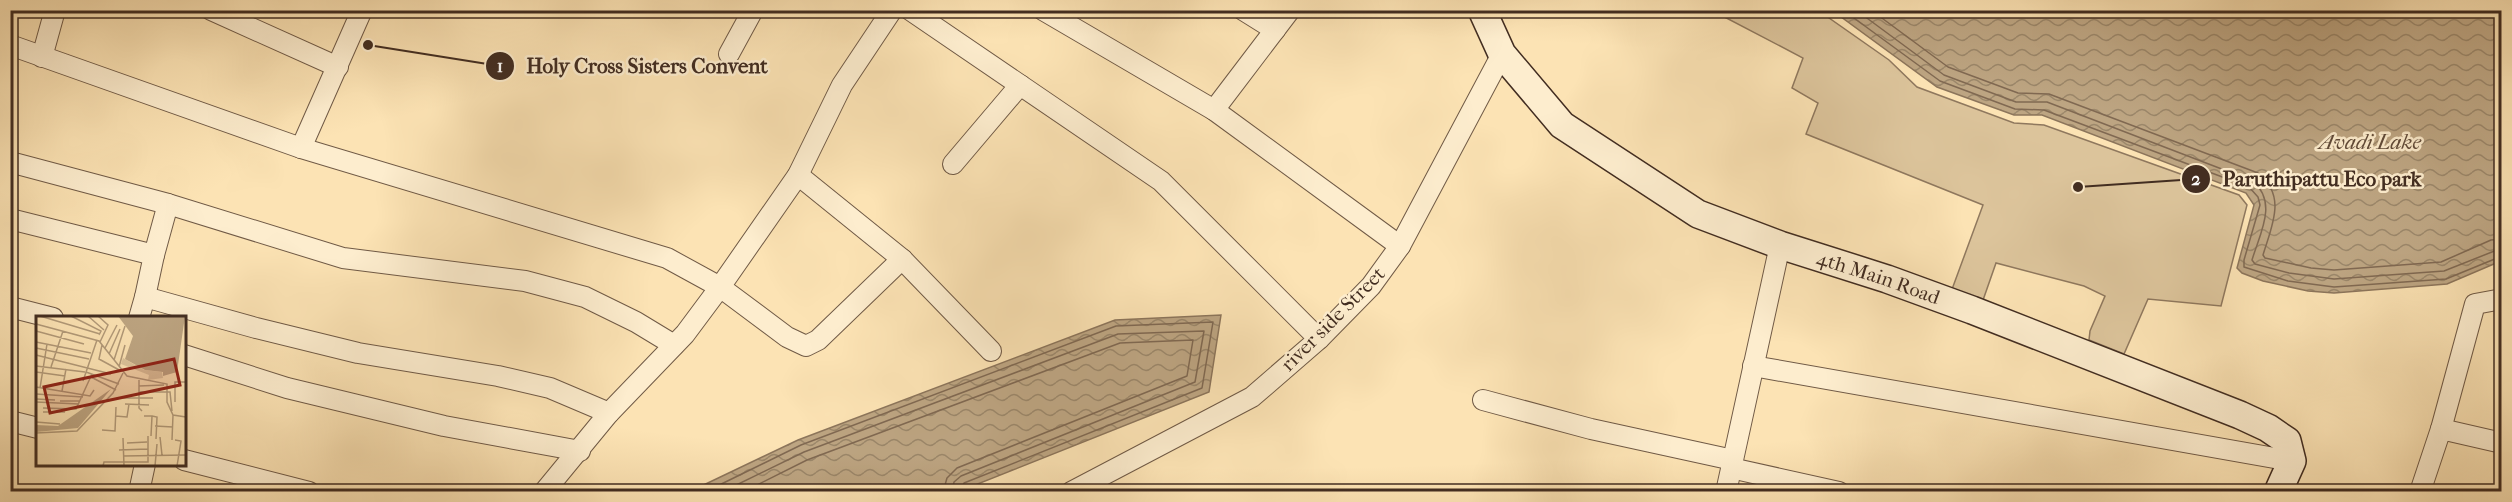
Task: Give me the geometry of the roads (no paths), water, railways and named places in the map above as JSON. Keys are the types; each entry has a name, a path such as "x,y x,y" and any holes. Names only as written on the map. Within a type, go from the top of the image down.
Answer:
{"main road":[{"name":"4th Main Road","path":"1481,14 1502,54 1562,125 1698,214 1780,245 1972,309 2240,415 2268,428 2287,441 2292,461"},
{"path":"2278,492 2292,461"}],"street":[{"path":"42,57 55,10"},
{"path":"211,10 338,67"},
{"path":"301,148 362,10"},
{"path":"544,492 609,413 674,345 720,287 798,175 842,85 892,10"},
{"path":"910,10 1161,181 1318,339"},
{"path":"1043,10 1214,110 1400,246"},
{"path":"1243,10 1275,30"},
{"path":"1214,110 1290,10"},
{"path":"729,54 746,13"},
{"path":"10,45 301,148 667,258 720,287 787,337 806,346 818,340 902,259"},
{"name":"river side Street","path":"1071,492 1252,397 1318,339 1371,286 1400,246 1502,54"},
{"path":"953,164 1020,85"},
{"path":"10,162 168,204 343,258 525,281 585,297 636,322 674,345"},
{"path":"798,175 902,259 991,351"},
{"path":"139,316 168,204"},
{"path":"10,219 154,255"},
{"path":"1726,492 1780,245"},
{"path":"145,297 358,353 498,375 550,388 609,413"},
{"path":"2421,492 2441,429 2475,304 2502,299"},
{"path":"10,307 45,316"},
{"path":"186,356 287,388 444,426 580,451"},
{"path":"1754,366 2292,461"},
{"path":"1483,400 1839,492"},
{"path":"10,421 36,428"},
{"path":"2441,429 2502,443"},
{"path":"186,461 309,492"},
{"path":"140,492 145,466"}],"water":[{"name":"Avadi Lake","path":"1833,11 2501,11 2501,261 2447,284 2334,293 2308,291 2263,281 2242,273 2237,268 2254,205 2246,193 2042,115 2014,115 1937,87"},
{"path":"1221,315 1209,392 960,491 691,491 798,440 1115,320"}],"place":[{"name":"Holy Cross Sisters Convent","path":"368,45"},
{"name":"Paruthipattu Eco park","path":"2078,187"}]}
